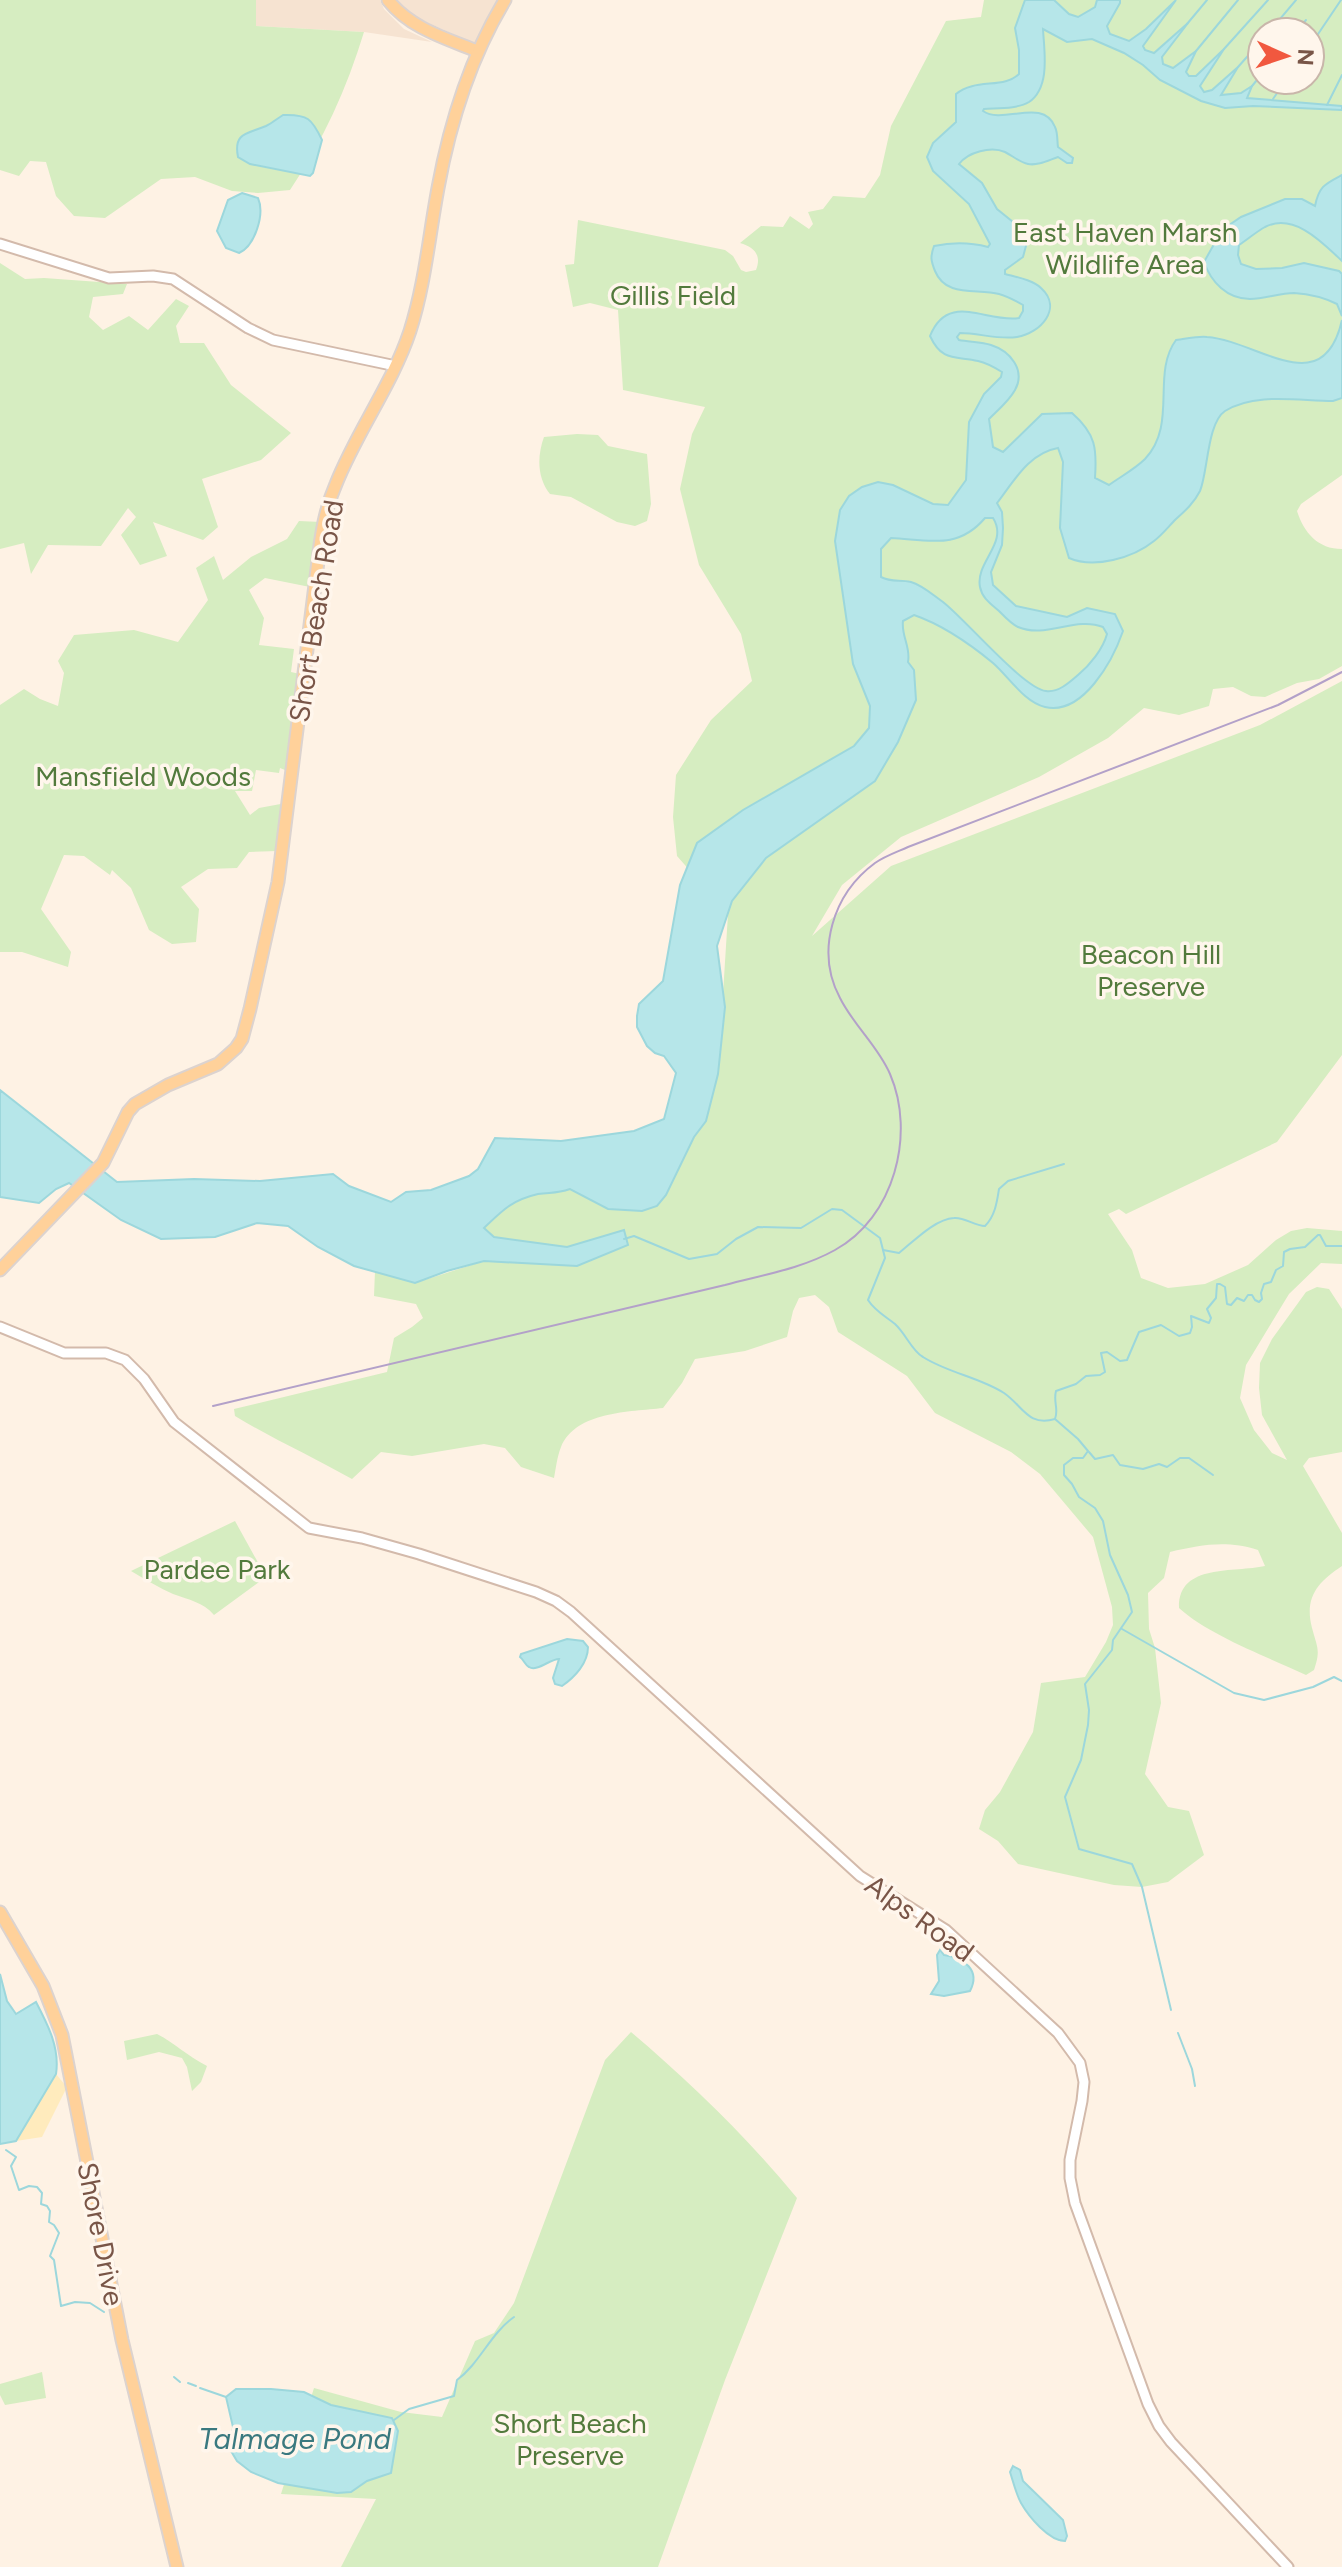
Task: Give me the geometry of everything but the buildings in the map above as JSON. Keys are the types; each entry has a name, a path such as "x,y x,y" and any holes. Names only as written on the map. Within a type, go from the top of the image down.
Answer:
{"main road":[{"path":"388,0 414,24 477,51"},
{"name":"Short Beach Road","path":"0,1270 103,1163 135,1104 168,1085 218,1064 236,1048 245,1030 278,882 325,518 347,460 396,366 421,291 438,189 455,114 477,51 505,0"},
{"name":"Shore Drive","path":"0,1912 43,1986 62,2035 122,2341 177,2567"}],"street":[{"path":"0,244 109,278 153,276 173,279 248,328 273,340 396,366"},
{"name":"Alps Road","path":"0,1327 64,1353 106,1353 125,1360 144,1379 174,1422 309,1528 379,1542 523,1587 556,1601 860,1876 946,1930 1058,2033 1080,2063 1084,2082 1070,2160 1075,2203 1148,2404 1171,2442 1288,2567"}],"shaded area":[{"path":"256,0 380,0 384,9 404,29 432,42 364,32 256,26"},
{"path":"395,0 499,0 475,44 411,15"}],"green space":[{"path":"0,0 256,0 256,26 364,32 333,114 290,190 258,193 232,191 195,177 161,179 105,218 74,216 56,196 46,162 30,161 19,176 0,170"},
{"path":"984,0 1342,0 1342,475 1301,504 1297,511 1313,538 1326,546 1342,549 1342,666 1319,679 1297,683 1265,697 1251,696 1233,687 1213,689 1209,706 1179,715 1144,708 1108,738 1039,777 901,837 842,885 812,936 891,866 1260,725 1342,681 1342,1055 1277,1142 1126,1214 1119,1209 1108,1214 1132,1250 1141,1278 1168,1288 1205,1284 1248,1265 1291,1231 1307,1228 1342,1231 1342,1264 1321,1263 1289,1294 1246,1365 1240,1398 1254,1430 1272,1453 1287,1460 1262,1415 1260,1363 1272,1339 1306,1292 1317,1287 1329,1289 1342,1309 1342,1452 1309,1458 1303,1466 1342,1533 1342,1566 1320,1584 1312,1599 1310,1617 1318,1653 1314,1670 1306,1675 1223,1637 1179,1608 1181,1594 1188,1583 1198,1577 1224,1570 1265,1566 1258,1550 1214,1545 1170,1552 1164,1578 1148,1593 1149,1629 1155,1648 1161,1703 1145,1774 1168,1807 1189,1811 1204,1855 1168,1882 1142,1887 1114,1885 1018,1864 998,1841 979,1829 985,1810 1000,1792 1033,1732 1041,1683 1085,1677 1113,1625 1112,1607 1093,1537 1040,1474 1011,1452 935,1413 907,1376 838,1332 829,1307 815,1295 799,1298 787,1337 745,1351 695,1359 663,1408 605,1416 579,1426 568,1435 561,1447 554,1478 521,1467 505,1448 484,1444 412,1456 381,1452 352,1479 235,1416 234,1409 387,1372 394,1338 423,1318 416,1304 374,1296 375,1271 415,1283 484,1261 577,1266 627,1245 624,1230 567,1247 493,1237 484,1228 521,1199 570,1189 609,1209 694,1137 706,1120 718,1074 728,914 677,856 673,817 676,775 711,720 752,681 741,634 699,565 680,489 692,434 705,407 623,390 618,310 590,303 573,307 565,265 574,264 578,220 725,250 733,256 741,270 756,270 756,252 740,243 761,226 783,227 790,216 809,229 813,224 808,212 823,209 833,196 865,198 880,175 891,126 946,21 981,17"},
{"path":"0,263 25,279 127,284 123,294 93,297 89,317 103,330 129,316 148,330 176,299 189,306 176,326 180,343 204,343 231,385 291,433 261,460 202,479 218,527 203,540 153,522 167,556 140,565 121,535 136,517 128,508 101,546 48,545 31,574 24,543 0,549"},
{"path":"598,435 608,446 647,454 651,504 647,521 635,526 617,522 571,497 550,494 540,467 544,437"},
{"name":"Mansfield Woods","path":"299,521 321,522 310,587 265,578 249,590 264,618 259,645 294,649 291,672 300,674 285,770 280,768 279,773 256,770 252,791 235,791 250,815 259,808 286,803 277,851 249,852 237,868 208,869 181,887 199,909 196,942 172,944 149,930 131,888 112,870 110,875 84,856 64,855 41,909 71,952 68,967 22,952 0,952 0,705 24,689 58,706 64,673 58,661 74,635 134,630 178,642 208,600 196,568 214,556 223,580 251,557 287,539"},
{"name":"Pardee Park","path":"235,1521 266,1577 214,1615 200,1604 168,1592 131,1571"},
{"name":"Short Beach Preserve","path":"631,2032 718,2111 797,2198 725,2380 658,2567 341,2567 376,2499 281,2494 314,2388 401,2412 442,2417 475,2341 494,2333 514,2303 605,2060"},
{"path":"157,2034 207,2066 201,2082 192,2091 182,2058 159,2052 127,2060 124,2041"},
{"path":"42,2372 46,2398 5,2405 0,2395 0,2384"}],"sand":[{"path":"56,2074 66,2089 42,2137 16,2141"}],"water":[{"path":"1025,0 1054,0 1069,14 1078,17 1095,7 1097,0 1120,0 1107,26 1110,34 1129,41 1176,0 1143,46 1154,53 1188,23 1162,57 1163,64 1173,68 1196,51 1186,72 1189,76 1196,76 1224,49 1200,86 1204,92 1212,90 1238,67 1221,95 1246,90 1247,98 1342,106 1342,110 1253,106 1225,108 1201,101 1160,80 1124,53 1092,39 1067,42 1043,29 1045,68 1036,95 1019,106 983,111 1001,115 1032,112 1049,118 1056,129 1058,147 1073,158 1072,163 1058,157 1028,164 1005,152 987,150 974,153 959,164 982,183 997,209 1023,230 1027,242 1023,257 1005,270 1005,274 1038,285 1050,304 1041,325 1026,335 1003,338 960,333 957,337 998,348 1014,362 1019,375 1015,390 1007,402 989,419 993,447 1003,452 1042,414 1072,413 1086,428 1093,442 1095,478 1109,485 1141,463 1155,445 1163,415 1165,368 1176,340 1207,337 1287,361 1305,363 1320,358 1333,345 1342,320 1342,398 1333,401 1263,399 1225,411 1215,426 1203,483 1195,499 1154,541 1113,560 1090,562 1069,558 1060,528 1063,462 1058,448 1030,462 1016,477 997,503 1002,512 1003,528 1002,545 991,572 993,585 1016,606 1067,617 1087,608 1115,614 1123,631 1112,656 1084,695 1059,708 1045,707 1030,700 993,663 956,636 914,615 903,621 908,662 914,670 916,700 898,742 875,781 766,858 732,901 717,946 725,1007 718,1074 706,1121 694,1137 666,1195 657,1206 642,1211 608,1209 570,1189 538,1194 508,1206 484,1228 494,1237 567,1247 624,1230 628,1245 577,1266 484,1261 415,1283 354,1266 318,1247 288,1226 257,1223 215,1237 161,1239 121,1220 69,1183 39,1203 0,1197 0,1090 117,1182 194,1179 260,1181 333,1174 349,1186 391,1202 406,1192 431,1190 469,1176 478,1169 495,1138 561,1141 634,1131 664,1119 676,1073 664,1056 647,1046 637,1027 637,1016 639,1004 663,981 680,885 697,843 743,810 854,746 869,728 870,706 853,664 835,541 840,510 849,496 862,487 878,482 893,485 933,504 948,505 966,480 969,422 984,394 1002,372 981,362 944,354 930,336 947,315 957,312 1019,318 1023,311 1023,305 1005,296 954,289 935,271 932,262 934,246 961,243 988,247 990,244 969,204 933,171 927,157 933,143 956,122 956,94 972,86 1013,79 1019,74 1015,28","holes":["985,518 993,518 997,527 995,544 980,578 981,591 987,600 1018,627 1039,631 1092,624 1103,627 1107,634 1087,666 1068,684 1055,690 1046,691 1024,679 953,611 923,588 911,582 881,577 881,549 891,538 953,539 975,528"]},
{"path":"283,115 308,119 322,140 310,176 250,164 238,157 238,143 243,135"},
{"path":"1342,175 1342,261 1307,232 1287,223 1276,223 1258,231 1239,245 1238,255 1241,264 1256,269 1304,263 1339,271 1342,274 1342,316 1337,304 1316,296 1294,293 1256,299 1234,296 1211,276 1204,262 1222,230 1241,217 1285,199 1302,199 1315,206 1324,186"},
{"path":"242,193 258,198 260,212 254,237 239,253 226,248 217,231 228,200"},
{"path":"567,1639 583,1641 588,1647 580,1669 562,1686 555,1684 553,1678 559,1659 532,1668 520,1657 521,1654"},
{"path":"940,1950 944,1955 969,1966 973,1977 970,1991 944,1996 931,1994 939,1981 937,1955"},
{"path":"0,1974 7,2001 16,2014 36,2002 52,2037 57,2064 56,2074 16,2141 0,2144"},
{"name":"Talmage Pond","path":"236,2389 304,2392 331,2405 392,2418 398,2431 391,2473 367,2481 351,2492 337,2493 278,2483 251,2472 237,2461 231,2451 233,2427 226,2397"},
{"path":"1013,2466 1020,2470 1023,2481 1063,2520 1067,2536 1065,2541 1046,2533 1025,2509 1010,2472"}],"waterway":[{"path":"1187,24 1207,0"},
{"path":"1196,51 1238,0"},
{"path":"1224,49 1268,0"},
{"path":"1282,16 1296,0"},
{"path":"1326,22 1341,0"},
{"path":"1238,67 1246,58"},
{"path":"1327,105 1342,75"},
{"path":"883,1250 899,1253 925,1231 947,1219 958,1218 985,1226 993,1213 999,1189 1008,1181 1064,1164"},
{"path":"624,1239 634,1236 689,1259 717,1254 758,1227 801,1228 832,1209 842,1210 880,1238 885,1258 868,1300 899,1328 916,1351 933,1362 1004,1393 1026,1414 1046,1421 1055,1419 1056,1391 1076,1384 1086,1376 1105,1372 1101,1353 1107,1352 1120,1361 1127,1360 1139,1332 1161,1325 1179,1336 1190,1333 1191,1316 1209,1323 1211,1318 1207,1309 1216,1298 1217,1284 1225,1287 1227,1304 1231,1305 1237,1298 1244,1301 1248,1295 1259,1302 1264,1284 1271,1282 1276,1270 1283,1266 1284,1252 1305,1247 1318,1235 1326,1246 1342,1246"},
{"path":"1055,1419 1088,1451 1083,1458 1073,1458 1064,1465 1064,1475 1079,1497 1095,1508 1103,1521 1110,1555 1132,1612 1113,1640 1112,1650 1085,1684 1088,1725 1081,1760 1065,1797 1079,1849 1132,1864 1142,1887 1171,2010"},
{"path":"1089,1452 1095,1459 1113,1455 1120,1465 1143,1469 1159,1464 1167,1467 1180,1458 1189,1458 1213,1475"},
{"path":"1122,1629 1234,1693 1264,1700 1313,1687 1334,1677 1342,1681"},
{"path":"1178,2033 1195,2086"},
{"path":"6,2150 16,2157 11,2166 19,2190 37,2187 42,2193 41,2204 50,2211 49,2222 59,2233 50,2256 54,2260 61,2306 75,2302 90,2303 104,2312"},
{"path":"394,2420 409,2409 454,2396 457,2380 514,2317"},
{"path":"174,2377 180,2382"},
{"path":"188,2383 196,2386"},
{"path":"200,2388 226,2397"}],"tram line":[{"path":"213,1406 767,1275 835,1250 855,1236 872,1217 885,1196 900,1148 898,1097 890,1074 840,998 829,961 832,924 848,891 860,876 879,861 908,847 1278,705 1342,672"}],"park label":[{"name":"East Haven Marsh Wildlife Area","path":"1125,248"},
{"name":"Gillis Field","path":"673,295"},
{"name":"Beacon Hill Preserve","path":"1151,970"}]}
